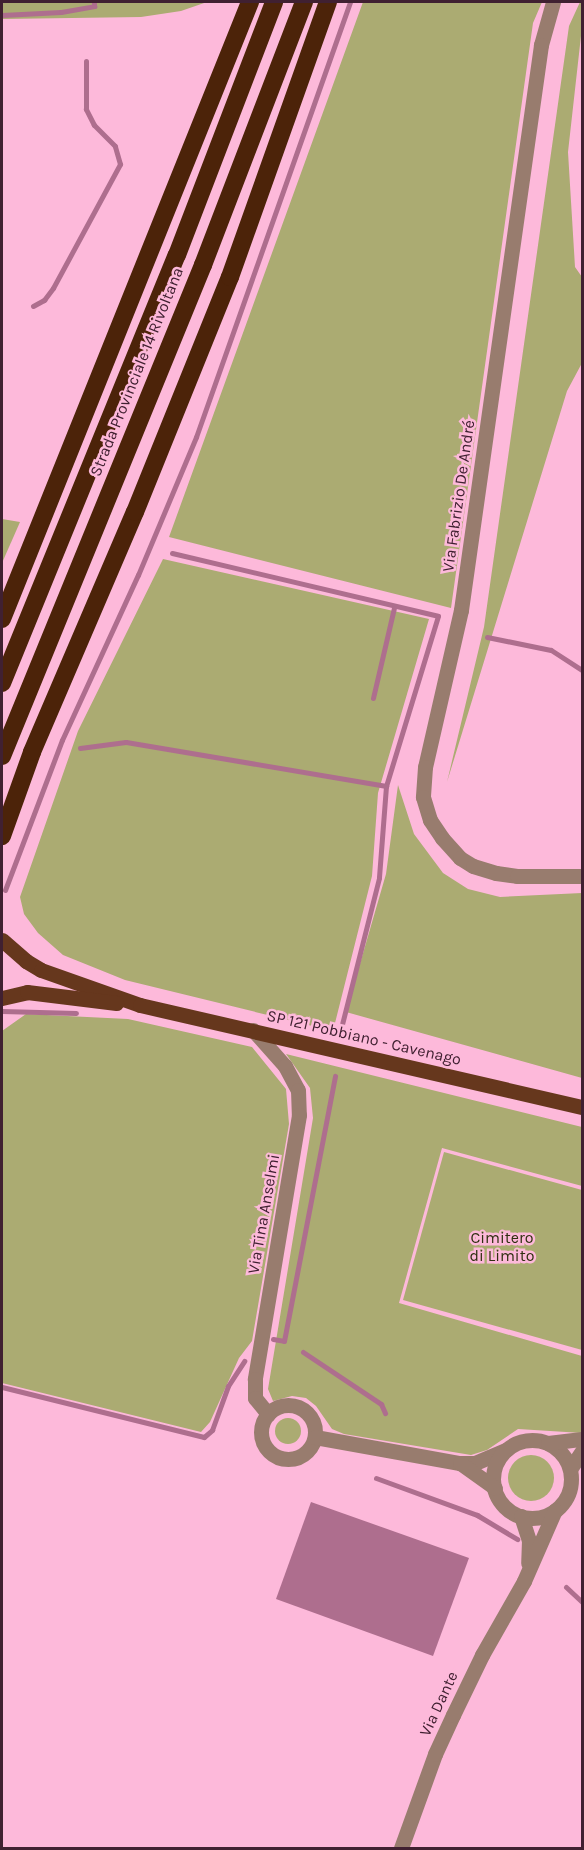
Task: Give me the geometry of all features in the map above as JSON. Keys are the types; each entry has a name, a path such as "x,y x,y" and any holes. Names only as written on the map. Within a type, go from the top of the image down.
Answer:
{"highway":[{"path":"2,619 249,2"},
{"name":"Strada Provinciale 14 Rivoltana","path":"2,683 177,255 274,2"},
{"name":"Strada Provinciale 14 Rivoltana","path":"2,756 202,265 304,2"},
{"path":"2,836 32,752 135,512 230,278 328,2"}],"main road":[{"name":"SP 121 Pobbiano - Cavenago","path":"2,940 26,961 41,970 140,1005"},
{"name":"SP 121 Pobbiano - Cavenago","path":"2,998 18,992 39,993 140,1005 581,1107"}],"street":[{"name":"Via Fabrizio De André","path":"553,2 541,45 460,610 425,767 423,797 430,820 442,838 460,858 473,866 517,876 582,876"},
{"name":"Via Tina Anselmi","path":"253,1030 285,1066 298,1090 299,1115 255,1379 255,1398 268,1414"},
{"path":"282,1405 300,1407 312,1420 315,1437 308,1450 299,1457 278,1457 267,1449 262,1439 261,1428 268,1414 282,1405"},
{"path":"315,1437 460,1463 475,1462 523,1441 548,1443 582,1439"},
{"path":"548,1443 564,1456 570,1470"},
{"path":"506,1450 495,1468 495,1488 504,1506 521,1516 539,1517 555,1510 568,1494 570,1470 582,1451"},
{"path":"460,1463 495,1488"},
{"name":"Via Dante","path":"401,1848 435,1754 482,1655 524,1581 555,1510"},
{"path":"521,1516 529,1540 524,1581"}],"green space":[{"path":"2,2 207,2 181,11 141,17 2,19"},
{"path":"363,2 542,2 533,23 451,608 169,537"},
{"path":"582,2 582,27 568,152 575,267 582,277 582,363 567,391 447,782 484,627 569,26"},
{"path":"2,519 20,522 2,563"},
{"path":"163,559 429,619 378,793 372,876 333,1031 125,980 63,955 38,933 24,914 20,897 78,731"},
{"path":"398,785 414,834 443,873 468,889 500,897 582,893 582,1078 346,1012 386,874"},
{"path":"26,1014 128,1019 252,1047 286,1089 289,1124 252,1341 239,1358 210,1422 201,1432 2,1383 2,1031"},
{"path":"286,1054 582,1127 582,1186 442,1148 399,1303 582,1356 582,1433 518,1429 487,1450 471,1455 344,1434 332,1429 316,1406 306,1398 292,1396 273,1401 268,1389 313,1118 310,1088"},
{"name":"Cimitero di Limito","path":"444,1152 582,1190 582,1350 403,1300"},
{"path":"288,1418 297,1422 301,1431 297,1440 288,1444 279,1440 275,1431 279,1422"},
{"path":"536,1455 548,1461 553,1469 553,1487 548,1495 540,1500 526,1501 518,1498 511,1491 508,1473 511,1465 518,1458"}],"shaded area":[{"path":"311,1502 469,1558 433,1656 276,1599"}],"waterway":[{"path":"2,15 61,12 94,6 94,2"},
{"path":"5,890 62,740 138,575 196,437 350,2"},
{"path":"33,306 44,300 53,288 120,164 115,146 94,125 86,109 86,61"},
{"path":"172,553 438,616 386,786 379,878 342,1024"},
{"path":"373,698 394,608"},
{"path":"487,637 551,650 582,670"},
{"path":"80,748 126,742 386,786"},
{"path":"2,1011 76,1013"},
{"path":"273,1339 284,1341 335,1076"},
{"path":"303,1352 381,1404 385,1413"},
{"path":"2,1387 204,1437 212,1430 228,1386 244,1361"},
{"path":"376,1478 477,1515 517,1539"},
{"path":"566,1587 582,1602"}]}
